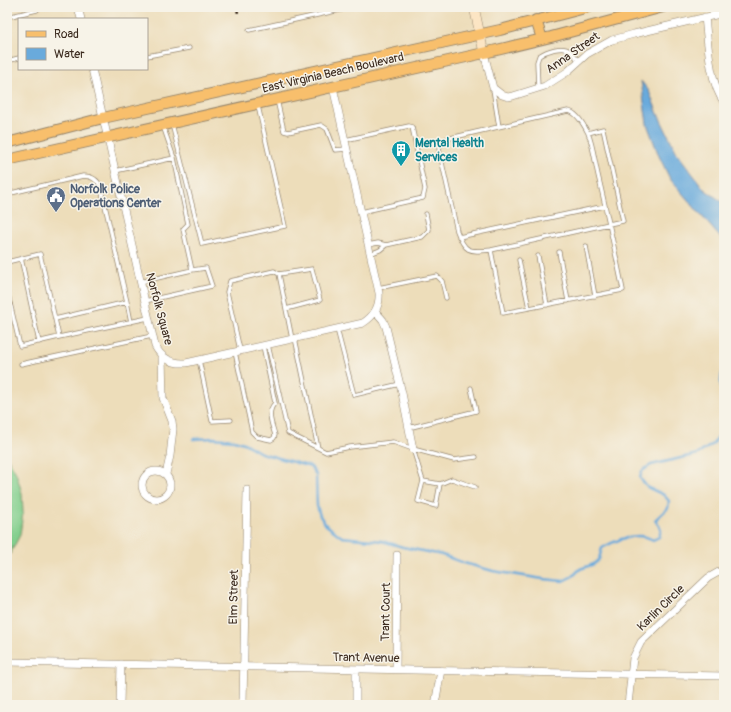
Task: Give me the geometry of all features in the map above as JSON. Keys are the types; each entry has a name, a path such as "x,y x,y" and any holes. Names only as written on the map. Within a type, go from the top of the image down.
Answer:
{"main road":[{"path":"474,7 484,53"},
{"name":"East Virginia Beach Boulevard","path":"7,143 103,118 480,34 589,7"},
{"name":"East Virginia Beach Boulevard","path":"7,160 484,53 663,7"},
{"path":"536,20 542,39"}],"street":[{"path":"78,7 81,18"},
{"name":"Anna Street","path":"493,88 497,92 508,97 530,92 558,78 600,46 612,40 724,13"},
{"path":"705,17 714,80 717,90 724,102"},
{"path":"484,53 493,88"},
{"name":"Norfolk Square","path":"92,70 152,336 155,346 162,356 168,360 179,363 199,360 363,323 368,320 375,311"},
{"path":"333,87 378,288 379,297 375,311 383,320 386,327 400,384 413,449"},
{"path":"162,356 163,398 172,421 173,429 166,474 170,484 168,494 155,499 147,496 142,487 144,478 152,472 161,472 166,474"},
{"name":"Elm Street","path":"243,705 247,490"},
{"name":"Trant Court","path":"396,669 397,555"},
{"name":"Karlin Circle","path":"628,705 633,658 641,642 708,578 724,569"},
{"name":"Trant Avenue","path":"7,662 724,676"},
{"path":"120,705 121,664"},
{"path":"356,669 356,705"},
{"path":"435,705 441,670"}],"lane":[{"path":"249,30 354,7"},
{"path":"7,17 37,10"},
{"path":"148,56 189,48"},
{"path":"538,89 537,62 539,56 545,52 566,49 570,51 579,61"},
{"path":"7,61 18,58"},
{"path":"493,88 498,127"},
{"path":"277,99 284,131 288,132 321,126 327,129 335,150 347,149"},
{"path":"167,124 202,244 285,226 258,103"},
{"path":"491,250 503,313 622,290 609,224 588,133 576,114 568,111 446,139 438,149 461,243 468,250 473,252 491,250 609,224 623,221 602,129 588,133"},
{"path":"167,124 188,224 183,229 192,270"},
{"path":"345,140 409,126 412,127 425,189 423,198 361,212"},
{"path":"115,171 174,158"},
{"path":"7,194 83,176 95,179 99,182 131,322"},
{"path":"459,236 605,206"},
{"path":"370,254 380,250 386,245 422,236 430,230 426,214"},
{"path":"368,245 378,243 386,245"},
{"path":"586,246 595,296"},
{"path":"558,252 568,301"},
{"path":"7,262 40,254 59,338"},
{"path":"538,256 547,305"},
{"path":"21,258 39,342"},
{"path":"519,260 529,308"},
{"path":"140,282 206,268 212,286 145,302"},
{"path":"265,345 275,403 271,407 269,413 275,435 271,440 257,437 252,432 226,292 230,281 274,271 279,274 312,268 320,300 286,309"},
{"path":"279,274 318,448"},
{"path":"378,288 438,276 442,281 446,298"},
{"path":"7,290 20,346 148,318"},
{"path":"55,319 127,302"},
{"path":"337,329 354,395 400,384"},
{"path":"21,364 152,336"},
{"path":"265,345 288,433 326,452 350,447 393,442 454,460 476,457"},
{"path":"199,360 212,421 231,420"},
{"path":"408,428 476,411 471,388"},
{"path":"413,449 423,481 418,501 436,506 440,484"},
{"path":"423,481 440,484 452,479 475,487"}],"green space":[{"path":"7,457 16,473 22,493 23,512 20,535 7,560"}],"water":[{"path":"641,81 649,91 658,114 677,153 704,189 724,203 724,242 670,179 659,156 647,124"}],"waterway":[{"path":"724,369 721,377 724,401"},
{"path":"193,439 214,438 234,440 244,443 261,453 311,467 316,475 317,506 320,516 326,525 342,537 382,541 442,555 493,571 563,581 573,576 580,569 594,564 599,559 602,548 620,539 640,536 653,540 659,537 661,529 655,520 668,508 669,501 664,495 647,487 640,478 642,471 651,465 698,454 713,444 720,434 724,412"}],"railway":[{"path":"237,7 238,14"}],"place":[{"name":"Mental Health Services","path":"401,167"},
{"name":"Norfolk Police Operations Center","path":"56,213"}]}
